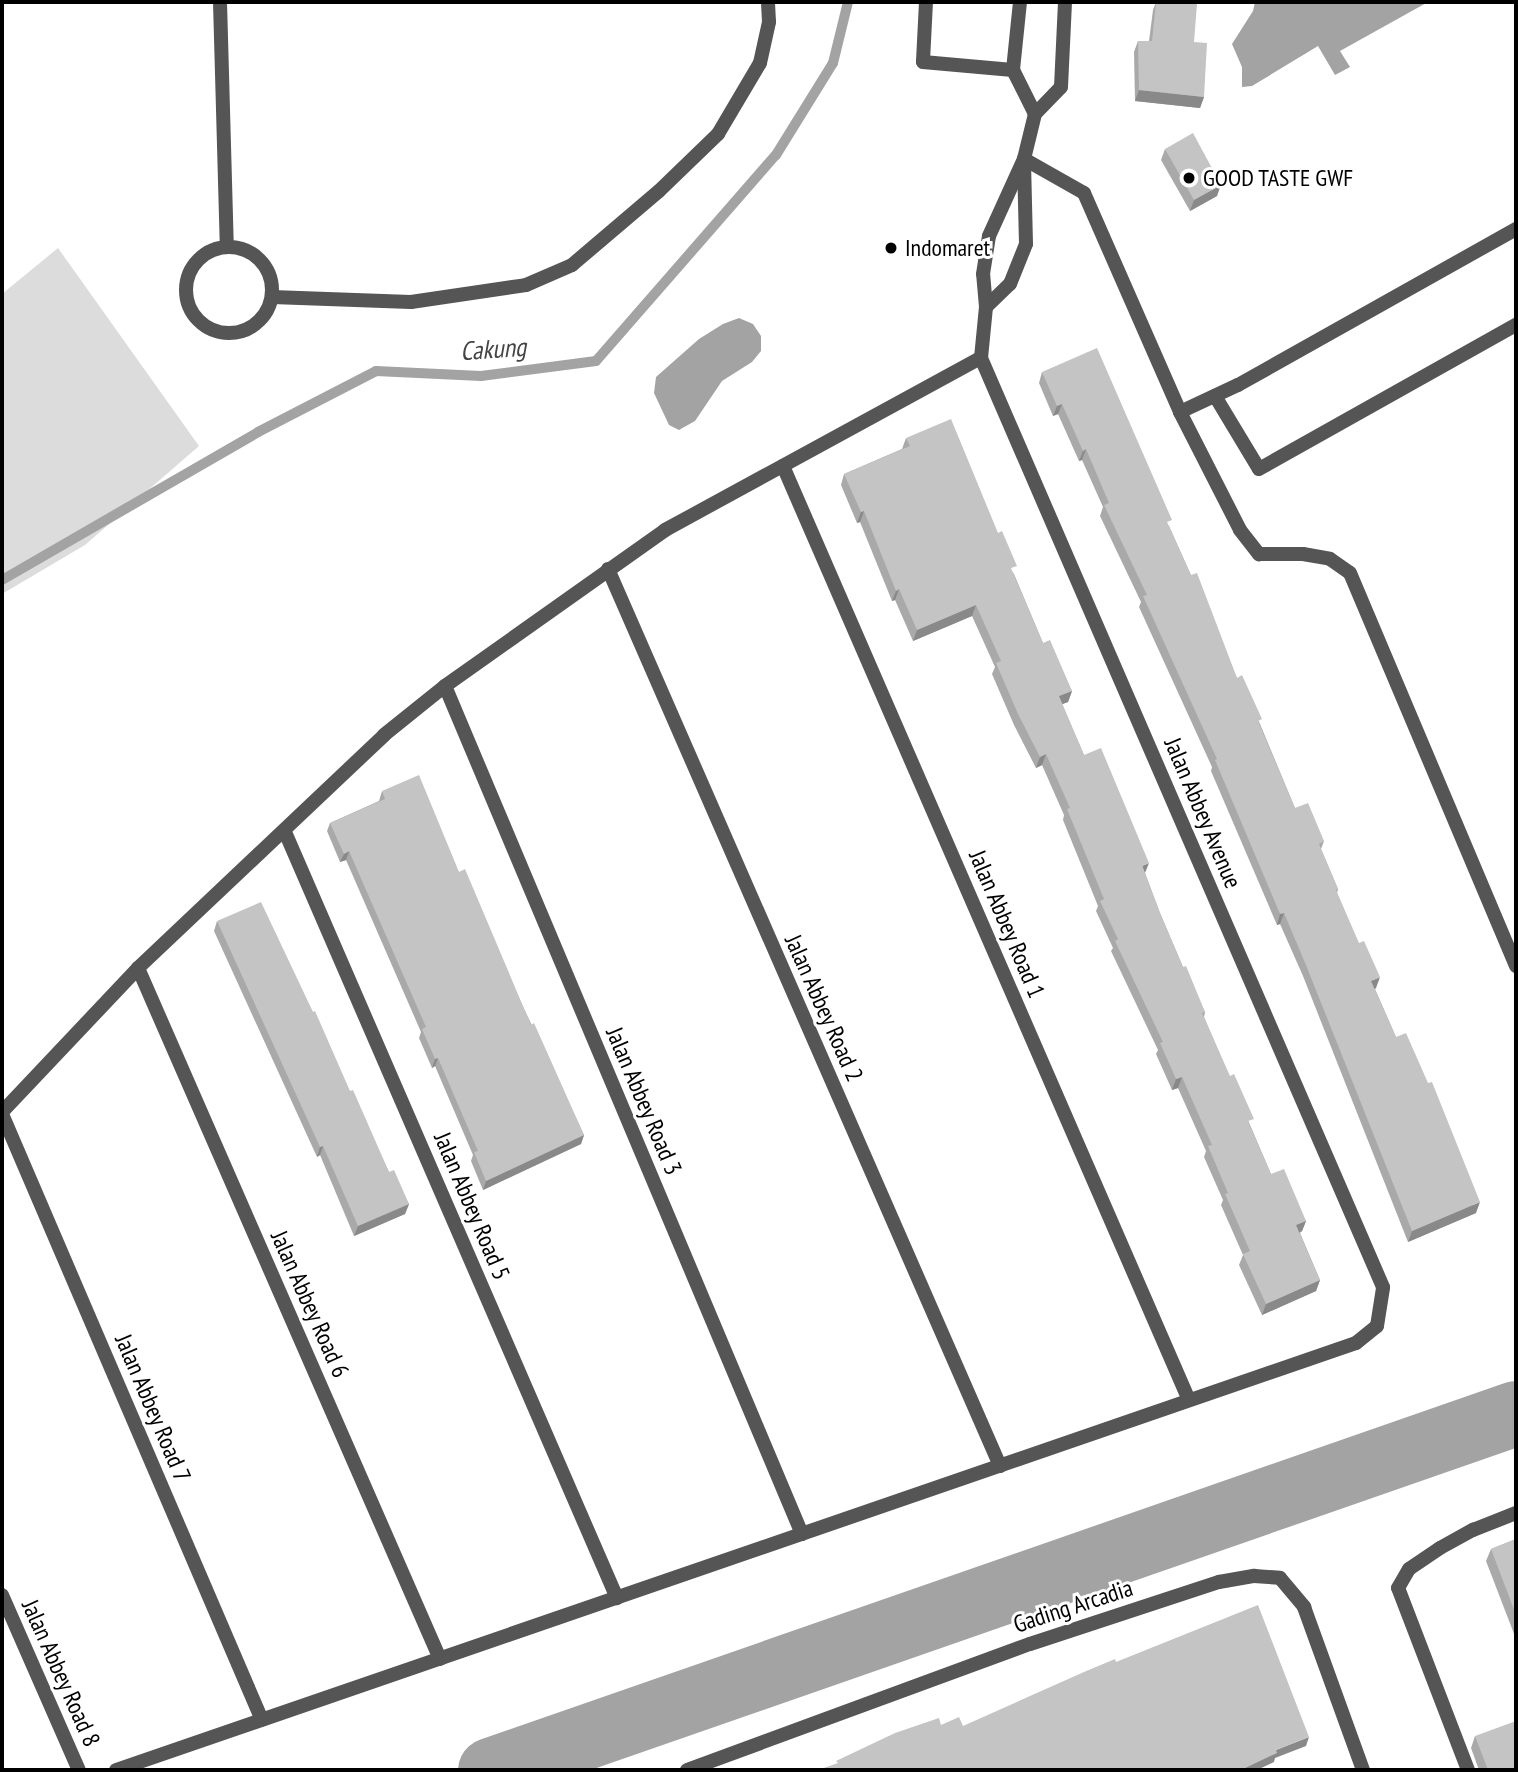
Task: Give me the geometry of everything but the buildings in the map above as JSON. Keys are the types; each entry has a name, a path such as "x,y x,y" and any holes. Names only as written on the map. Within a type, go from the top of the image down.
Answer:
{"street":[{"path":"220,2 227,247"},
{"path":"272,297 411,302 526,285 572,265 659,191 718,134 760,63 769,22 768,2"},
{"path":"926,2 923,62 1013,70"},
{"path":"1020,2 1013,70 1035,114"},
{"path":"2,1113 138,968 285,832 384,735 445,686 665,530 981,358 986,307 983,274 989,236 1024,159 1035,114 1061,87 1065,2"},
{"path":"986,307 1010,284 1026,244 1024,159"},
{"path":"1024,159 1084,193 1180,412 1240,530 1259,554 1303,554 1330,559 1350,573 1386,652 1516,966"},
{"path":"1180,412 1215,396 1516,229"},
{"path":"239,247 258,258 270,276 272,297 263,317 246,330 225,334 204,327 186,300 189,271 209,250 239,247"},
{"path":"1215,396 1259,469 1516,325"},
{"name":"Jalan Abbey Avenue","path":"981,358 1383,1287 1377,1326 1356,1343 1189,1400"},
{"name":"Jalan Abbey Road 1","path":"783,466 1189,1400"},
{"name":"Jalan Abbey Road 2","path":"608,569 1000,1466"},
{"name":"Jalan Abbey Road 3","path":"445,686 802,1534"},
{"name":"Jalan Abbey Road 5","path":"285,832 617,1598"},
{"name":"Jalan Abbey Road 6","path":"138,968 440,1658"},
{"name":"Jalan Abbey Road 7","path":"2,1113 262,1720"},
{"path":"116,1770 1189,1400"},
{"path":"1468,1770 1398,1588 1409,1569 1440,1548 1473,1530 1516,1513"},
{"name":"Gading Arcadia","path":"687,1770 1030,1644 1219,1582 1254,1576 1280,1578 1304,1607 1363,1770"},
{"name":"Jalan Abbey Road 8","path":"2,1595 79,1770"}],"shaded area":[{"path":"1255,2 1428,2 1340,51 1350,67 1335,75 1318,46 1252,86 1242,87 1242,67 1232,44 1253,11"},
{"path":"58,248 199,446 85,545 2,594 2,294"},
{"path":"739,318 753,324 761,336 761,351 752,362 722,381 695,421 679,430 669,425 654,393 656,377 699,339 723,324"}],"waterway":[{"name":"Cakung","path":"2,580 258,432 376,371 481,376 596,361 776,155 833,63 848,2"},
{"path":"490,1770 1516,1413"}],"place":[{"name":"GOOD TASTE GWF","path":"1189,178"},
{"name":"Indomaret","path":"891,248"}]}
